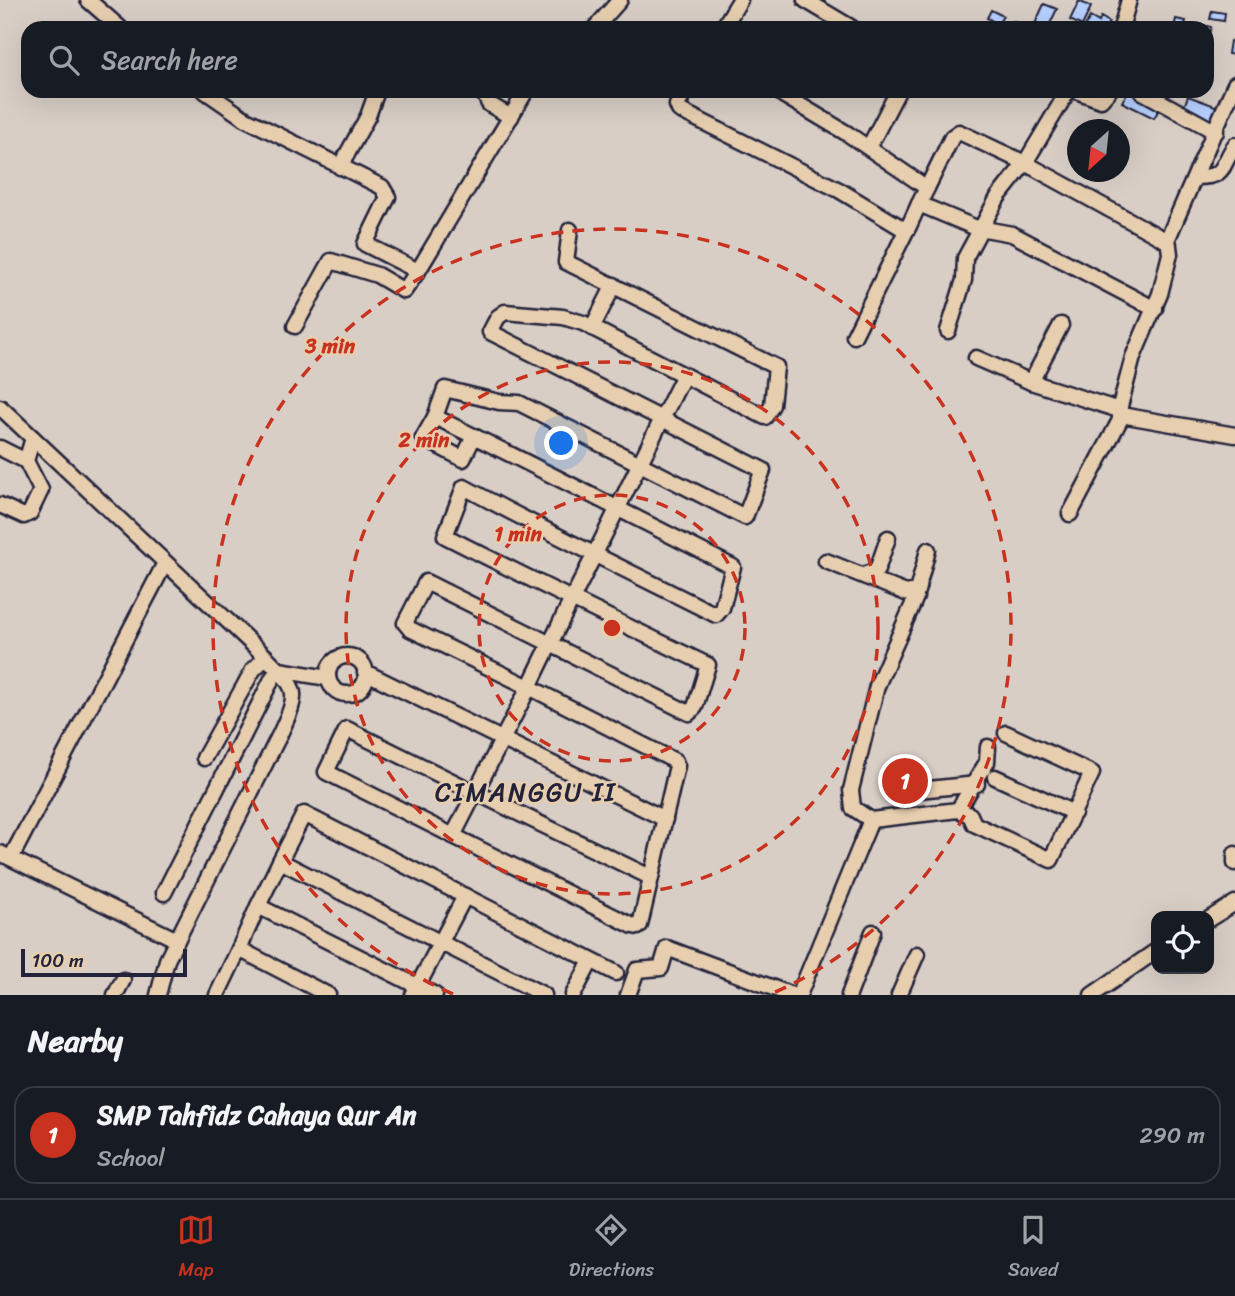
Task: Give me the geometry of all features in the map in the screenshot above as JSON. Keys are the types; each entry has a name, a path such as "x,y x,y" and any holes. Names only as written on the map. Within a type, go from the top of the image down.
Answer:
{"street":[{"path":"88,0 112,21"},
{"path":"601,21 620,0"},
{"path":"727,21 740,0"},
{"path":"806,0 840,21"},
{"path":"1123,21 1129,0"},
{"path":"1070,514 1120,412 1137,347 1155,309 1170,257 1167,241 1235,84"},
{"path":"215,98 244,118 386,192 386,203 365,244 418,271"},
{"path":"340,167 368,116 374,98"},
{"path":"486,98 489,104 511,117"},
{"path":"295,326 331,261 377,275 404,291 522,98"},
{"path":"681,98 677,105 679,110 839,190 907,229"},
{"path":"788,98 869,147 927,188"},
{"path":"869,147 894,98"},
{"path":"948,331 964,280 963,262 1008,181 1025,163 1064,98"},
{"path":"1155,98 1216,132"},
{"path":"854,336 957,132 1025,163 1167,241"},
{"path":"1196,177 1213,177 1220,174 1235,145"},
{"path":"919,204 982,229 1005,232 1037,245 1155,309"},
{"path":"474,436 463,458 423,438 435,417 444,389 499,402 519,403 638,466 745,517 750,510 763,470 490,332 498,317 505,312 563,317 592,328 765,417 772,405 776,367 566,262 570,230"},
{"path":"592,328 614,285"},
{"path":"1031,382 1061,325"},
{"path":"976,358 1031,382 1115,411 1235,435"},
{"path":"453,835 477,793 684,375"},
{"path":"0,407 266,657 292,688 295,700 177,940 161,977 158,995"},
{"path":"435,417 733,567 722,608 716,615 594,555 464,486 445,536 708,664 695,707 689,713 426,582 405,623 410,629 675,761 677,766 638,927 326,772 347,729 650,877"},
{"path":"26,461 33,439"},
{"path":"0,448 26,461 41,489 30,513 24,516 0,505"},
{"path":"863,575 877,570 888,538"},
{"path":"906,593 917,591 928,550"},
{"path":"826,561 916,597 877,686 851,790 853,808 871,820 958,810 970,815 974,824 1051,860 1092,773 1006,733"},
{"path":"165,563 6,855 177,940"},
{"path":"366,672 360,688 350,693 334,688 328,678 333,662 343,656 355,658 366,672 665,819"},
{"path":"204,758 253,670 266,657"},
{"path":"279,670 328,678"},
{"path":"164,893 269,683 279,670"},
{"path":"958,810 977,784 987,762 988,747"},
{"path":"995,777 1074,813"},
{"path":"919,790 977,784"},
{"path":"217,995 304,814 616,973"},
{"path":"799,995 871,820"},
{"path":"1235,854 1235,863"},
{"path":"280,861 544,995"},
{"path":"415,991 465,896"},
{"path":"1214,916 1235,903"},
{"path":"258,906 415,991 435,995"},
{"path":"849,995 873,932"},
{"path":"628,995 637,970 661,968 667,947 792,995"},
{"path":"239,949 328,995"},
{"path":"899,995 917,954"},
{"path":"1092,995 1151,954"},
{"path":"573,995 591,961"},
{"path":"116,995 123,980"}],"building":[{"path":"1079,1 1091,7 1084,21 1070,20"},
{"path":"1044,4 1057,9 1051,21 1036,21"},
{"path":"991,10 1003,16 1000,21 987,18"},
{"path":"1212,11 1225,13 1224,21 1210,19"},
{"path":"1230,41 1235,42 1235,55 1228,54"},
{"path":"1124,98 1143,98 1161,106 1154,118 1122,102"},
{"path":"1187,98 1218,107 1212,123 1182,112"}],"place":[{"name":"SMP Tahfidz Cahaya Qur An","path":"905,781"}],"district":[{"name":"CIMANGGU II","path":"526,792"}]}
